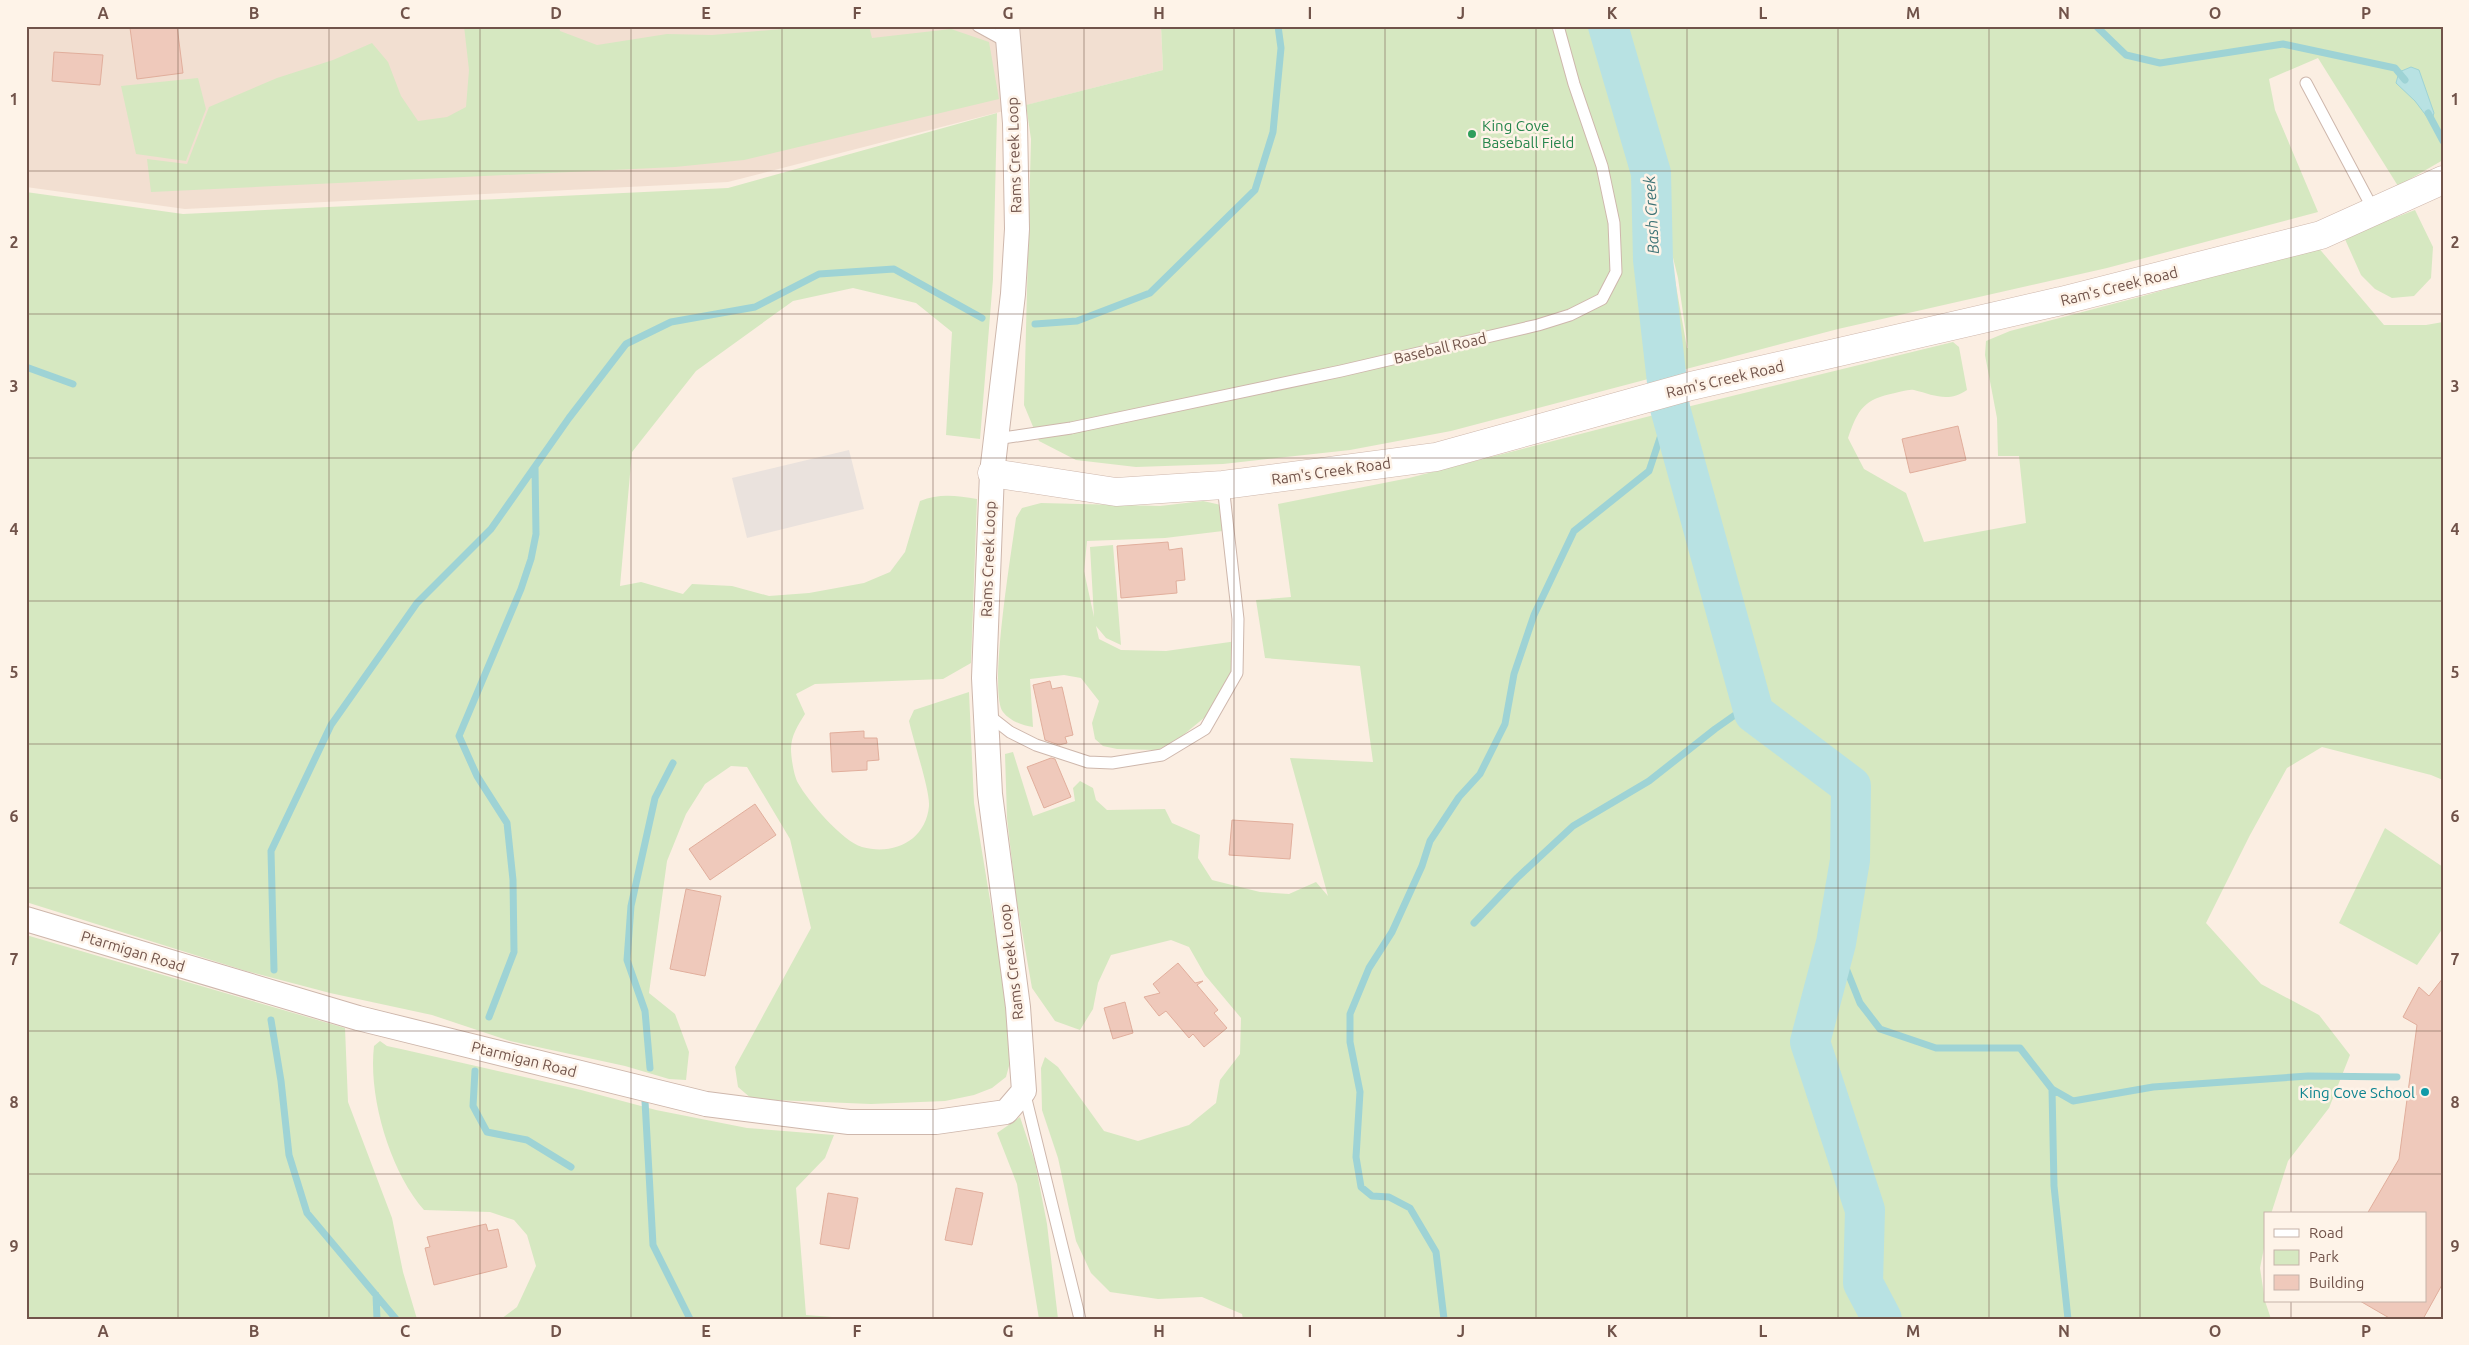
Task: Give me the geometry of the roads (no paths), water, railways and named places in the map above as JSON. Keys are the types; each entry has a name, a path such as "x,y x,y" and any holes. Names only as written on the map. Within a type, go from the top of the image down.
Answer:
{"street":[{"name":"Rams Creek Loop","path":"1008,35 1015,123 1017,229 1013,294 992,473 984,678 990,794 1018,1007 1024,1091"},
{"name":"Ram's Creek Road","path":"992,473 1116,492 1223,485 1436,457 1691,386 2145,280 2250,251 2321,235 2443,180"},
{"name":"Ptarmigan Road","path":"26,919 358,1018 706,1104 849,1122 936,1122 1006,1112 1024,1091"}],"lane":[{"path":"978,26 1008,35"},
{"name":"Baseball Road","path":"996,439 1071,428 1341,372 1538,325 1570,316 1602,299 1616,272 1614,223 1602,166 1574,84 1558,26"},
{"path":"2306,83 2374,211"},
{"path":"986,714 1010,732 1036,745 1088,762 1112,763 1162,755 1205,729 1237,674 1238,619 1223,485"},
{"path":"1024,1091 1080,1319"}],"water":[{"path":"2411,67 2419,70 2434,113 2431,122 2415,101 2396,83 2399,72"}],"waterway":[{"path":"1035,324 1077,321 1150,293 1255,190 1273,132 1281,48 1278,26"},
{"name":"Bash Creek","path":"1606,26 1609,29 1610,26"},
{"path":"1608,26 1651,173 1653,260 1670,408 1754,713 1851,786 1850,860 1836,943 1810,1042 1865,1210 1863,1283 1882,1319"},
{"path":"2096,26 2126,55 2160,63 2283,44 2395,68 2405,80"},
{"path":"2428,113 2443,141"},
{"path":"274,970 271,851 331,725 417,603 491,529 569,418 626,344 671,322 755,307 819,274 894,269 982,318"},
{"path":"26,367 73,384"},
{"path":"1444,1319 1436,1252 1410,1208 1389,1197 1372,1196 1361,1187 1356,1157 1360,1092 1350,1042 1350,1014 1369,968 1392,932 1422,866 1430,841 1459,797 1480,774 1505,724 1514,674 1534,615 1574,531 1649,471 1670,408"},
{"path":"489,1017 514,952 513,880 507,823 477,776 459,736 521,589 531,559 536,534 535,467"},
{"path":"1474,923 1517,878 1573,826 1649,781 1715,729 1752,703"},
{"path":"650,1068 645,1011 627,960 631,906 655,798 673,763"},
{"path":"1836,943 1860,1003 1880,1029 1936,1048 2020,1048 2052,1089 2073,1101 2153,1087 2308,1076 2397,1077"},
{"path":"271,1020 281,1081 289,1155 307,1213 396,1319"},
{"path":"475,1071 473,1106 487,1132 527,1140 571,1167"},
{"path":"2052,1089 2054,1186 2068,1319"},
{"path":"645,1101 653,1245 690,1319"},
{"path":"376,1295 377,1319"}],"place":[{"name":"King Cove Baseball Field","path":"1472,134"},
{"name":"King Cove School","path":"2425,1092"}]}
